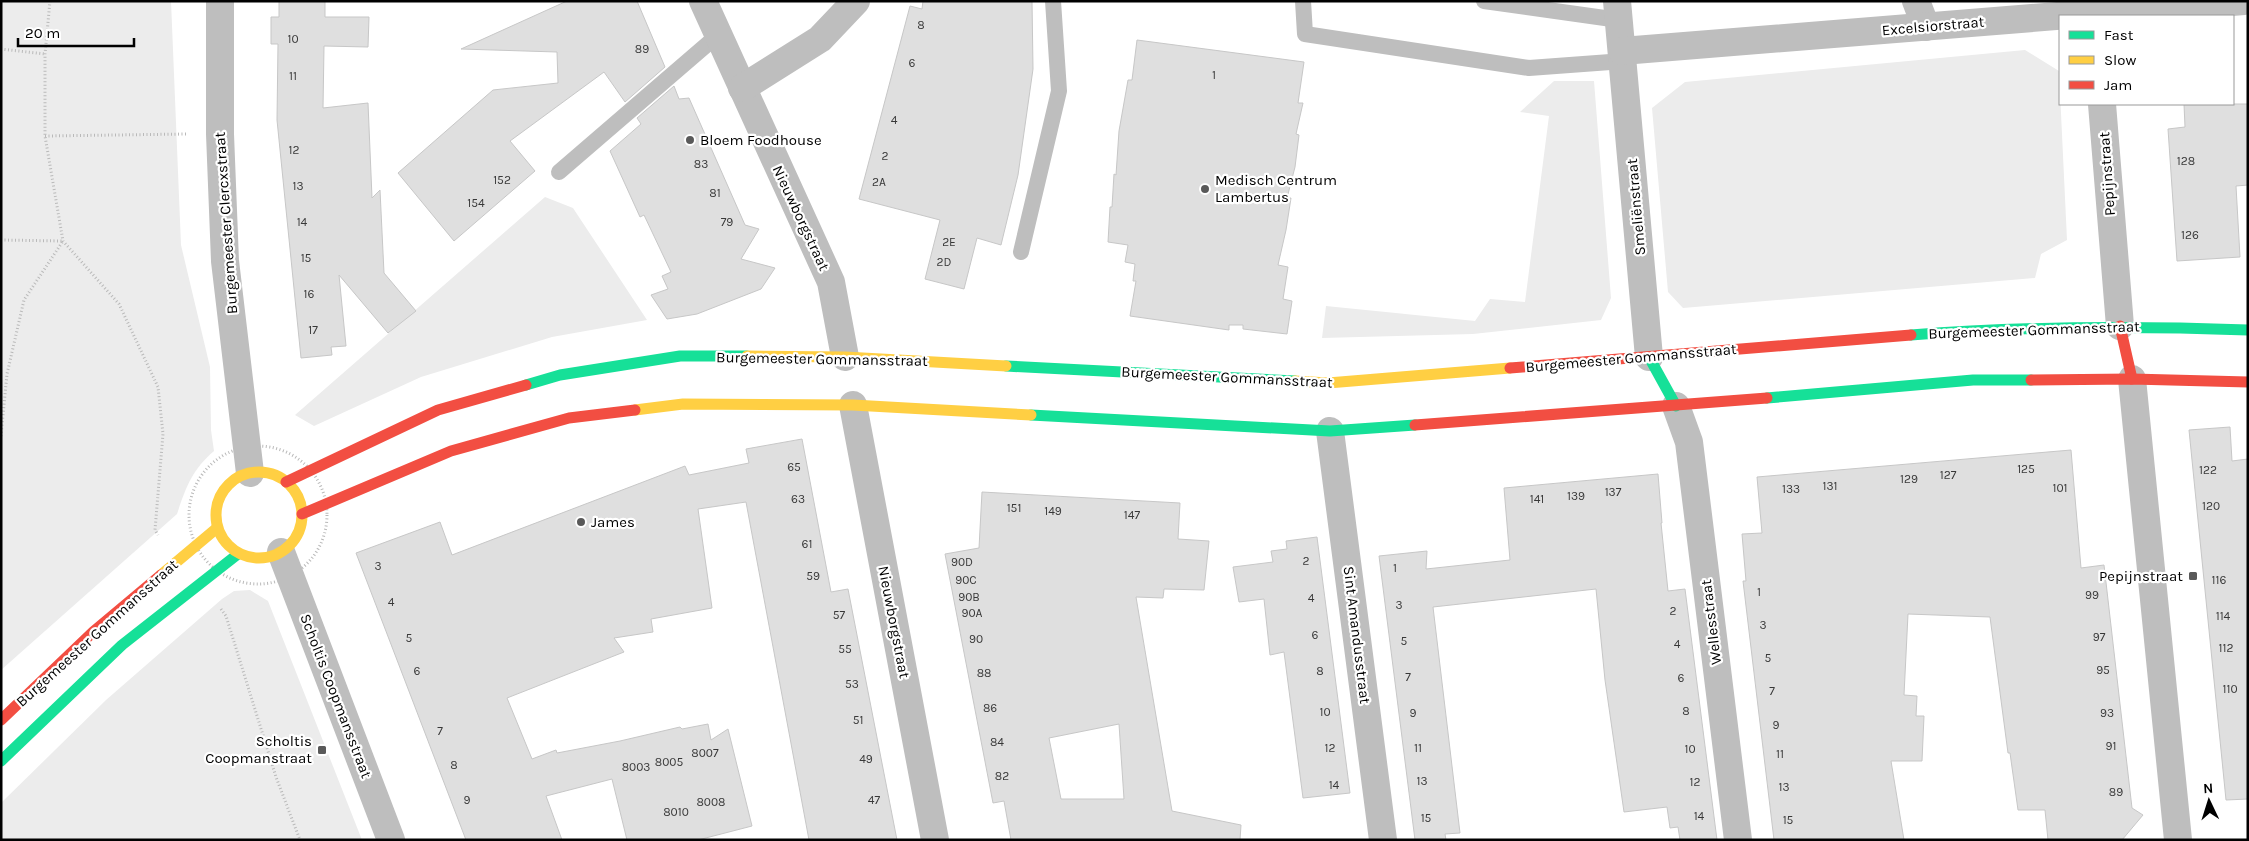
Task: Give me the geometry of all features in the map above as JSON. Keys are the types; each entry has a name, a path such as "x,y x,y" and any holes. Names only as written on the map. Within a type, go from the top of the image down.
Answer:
{"street":[{"name":"Burgemeester Clercxstraat","path":"220,1 220,134 225,261 248,460"},
{"name":"Nieuwborgstraat","path":"703,1 831,282 845,357"},
{"path":"742,88 820,39 856,1"},
{"path":"1916,1 1926,27"},
{"name":"Excelsiorstraat","path":"1623,56 2097,10 2244,1"},
{"name":"Smeliënstraat","path":"1618,10 1649,357 1676,406"},
{"name":"Pepijnstraat","path":"2102,105 2120,326 2132,379 2178,840"},
{"name":"Burgemeester Gommansstraat","path":"286,482 438,410 560,375 680,356 845,357 1308,383 1970,330 2120,326 2248,330"},
{"path":"302,514 451,451 569,418 683,404 853,405 1330,431 1676,406 1973,380 2132,379 2248,382"},
{"name":"Nieuwborgstraat","path":"853,405 936,840"},
{"name":"Wellesstraat","path":"1676,406 1689,442 1738,840"},
{"name":"Sint Amandusstraat","path":"1330,431 1383,840"},
{"path":"248,460 286,482 298,497 302,514 301,526 286,564 269,557 255,558 238,554 229,547 217,528 216,508 219,496 248,460"},
{"name":"Burgemeester Gommansstraat","path":"1,720 93,632 217,528"},
{"name":"Burgemeester Gommansstraat","path":"1,761 122,645 238,554"},
{"name":"Scholtis Coopmansstraat","path":"286,564 391,840"}],"lane":[{"path":"1021,252 1058,91 1053,1"},
{"path":"1303,1 1305,34 1529,68 1623,56"},
{"path":"1484,1 1618,10"},
{"path":"559,172 718,35"}],"path":[{"path":"50,1 45,54 45,136 63,241 119,304 158,387 163,434 155,530 177,560"},
{"path":"1,49 45,54"},
{"path":"45,136 220,134"},
{"path":"1,240 63,241"},
{"path":"1,436 7,374 24,300 63,241"},
{"path":"270,447 293,455 311,470 321,486 326,503 327,525 320,546 308,564 286,564 272,584 252,585 233,580 216,571 204,559 195,546 189,525 189,504 196,483 209,466 226,453 248,460 270,447"},
{"path":"200,583 226,616 276,777 300,840"}],"shaded area":[{"path":"1,1 171,1 181,245 210,367 211,430 214,451 195,472 183,495 177,514 1,670"},
{"path":"2025,50 2059,71 2059,105 2061,105 2067,240 2041,254 2035,278 1683,308 1668,292 1652,108 1685,82"},
{"path":"1554,81 1594,81 1611,298 1601,320 1473,334 1322,338 1326,306 1475,321 1490,299 1525,302 1549,116 1520,112"},
{"path":"545,197 573,208 647,320 552,337 421,377 314,426 295,415"},
{"path":"250,590 268,601 362,840 1,840 1,803 106,700 222,599 234,591"}],"building":[{"path":"279,1 325,1 325,17 369,17 368,47 324,46 323,108 368,103 372,198 380,190 384,273 416,311 388,333 339,275 346,346 331,347 332,355 301,358 277,120 278,44 271,44 271,17 279,17"},
{"path":"567,1 637,1 665,67 625,102 604,72 510,141 535,171 454,241 398,173 493,90 558,83 557,52 461,49"},
{"path":"923,1 1032,1 1033,69 1018,175 1001,245 977,238 964,289 925,279 940,220 859,199 910,6 922,9"},
{"name":"Medisch Centrum Lambertus","path":"1137,40 1304,62 1298,103 1303,103 1296,134 1299,135 1295,167 1287,198 1291,198 1278,265 1288,267 1283,299 1292,301 1287,334 1243,329 1243,325 1229,325 1229,330 1130,316 1136,281 1133,281 1135,264 1125,262 1128,245 1108,242 1119,131 1128,80 1132,80"},
{"path":"674,86 679,99 689,98 745,225 759,229 741,259 775,268 761,289 697,314 667,319 651,295 668,289 662,276 671,272 644,215 640,217 610,151 641,124 637,118"},
{"path":"2248,104 2248,185 2236,186 2240,257 2177,261 2168,129 2185,127 2184,105"},
{"path":"2230,427 2232,461 2248,459 2248,799 2226,800 2189,430"},
{"path":"802,439 831,592 848,589 897,840 809,840 746,502 698,509 712,608 651,619 653,632 614,638 624,652 507,698 532,759 556,750 557,753 680,727 682,729 708,724 711,740 728,729 752,826 698,840 627,840 612,779 546,796 562,840 466,840 356,553 440,522 452,555 685,466 689,475 749,463 746,449"},
{"path":"2071,450 2081,568 2104,565 2132,808 2143,815 2122,840 2048,840 2045,810 2018,810 2010,753 2008,753 1990,617 1908,614 1904,695 1917,696 1916,716 1924,716 1922,761 1891,761 1904,840 1774,840 1743,581 1746,581 1742,534 1762,533 1757,477"},
{"path":"1658,474 1668,591 1685,589 1717,840 1680,840 1678,827 1670,828 1667,807 1624,812 1605,680 1596,589 1433,607 1460,833 1445,834 1446,840 1415,840 1379,556 1427,551 1426,569 1510,560 1504,488"},
{"path":"982,492 1180,503 1178,539 1209,541 1204,590 1164,589 1163,598 1136,597 1172,811 1241,825 1240,840 1011,840 1004,801 993,803 945,554 979,548","holes":["1119,724 1124,799 1061,799 1049,738"]},
{"path":"1317,537 1350,793 1303,798 1284,652 1270,655 1264,599 1239,602 1233,567 1273,562 1271,551 1287,549 1286,541"}],"traffic: fast":[{"path":"1911,335 1995,330 2080,328 2248,330"},
{"path":"526,385 560,375 680,356 747,356"},
{"path":"1649,357 1676,406"},
{"path":"1006,366 1295,381"},
{"path":"1767,398 1973,380 2031,380"},
{"path":"1031,415 1330,431 1415,425"},
{"path":"1,761 122,645 238,554"}],"traffic: slow":[{"path":"747,356 845,357 1006,366"},
{"path":"1295,381 1328,383 1510,368"},
{"path":"635,410 683,404 853,405 1031,415"},
{"path":"259,472 275,475 283,479 295,491 299,499 302,515 299,531 295,539 283,551 275,555 259,558 243,555 235,551 223,539 219,531 216,515 219,499 223,491 235,479 243,475 259,472"},
{"path":"161,575 217,528"}],"traffic: jam":[{"path":"2120,326 2132,379"},
{"path":"1510,368 1911,335"},
{"path":"2031,380 2132,379 2248,382"},
{"path":"286,482 438,410 526,385"},
{"path":"1415,425 1767,398"},
{"path":"302,514 451,451 569,418 635,410"},
{"path":"1,720 93,632 161,575"}],"place":[{"name":"Bloem Foodhouse","path":"690,140"},
{"name":"Medisch Centrum Lambertus","path":"1205,189"},
{"name":"James","path":"581,522"},
{"name":"Pepijnstraat","path":"2193,576"},
{"name":"Scholtis Coopmanstraat","path":"322,750"}]}
